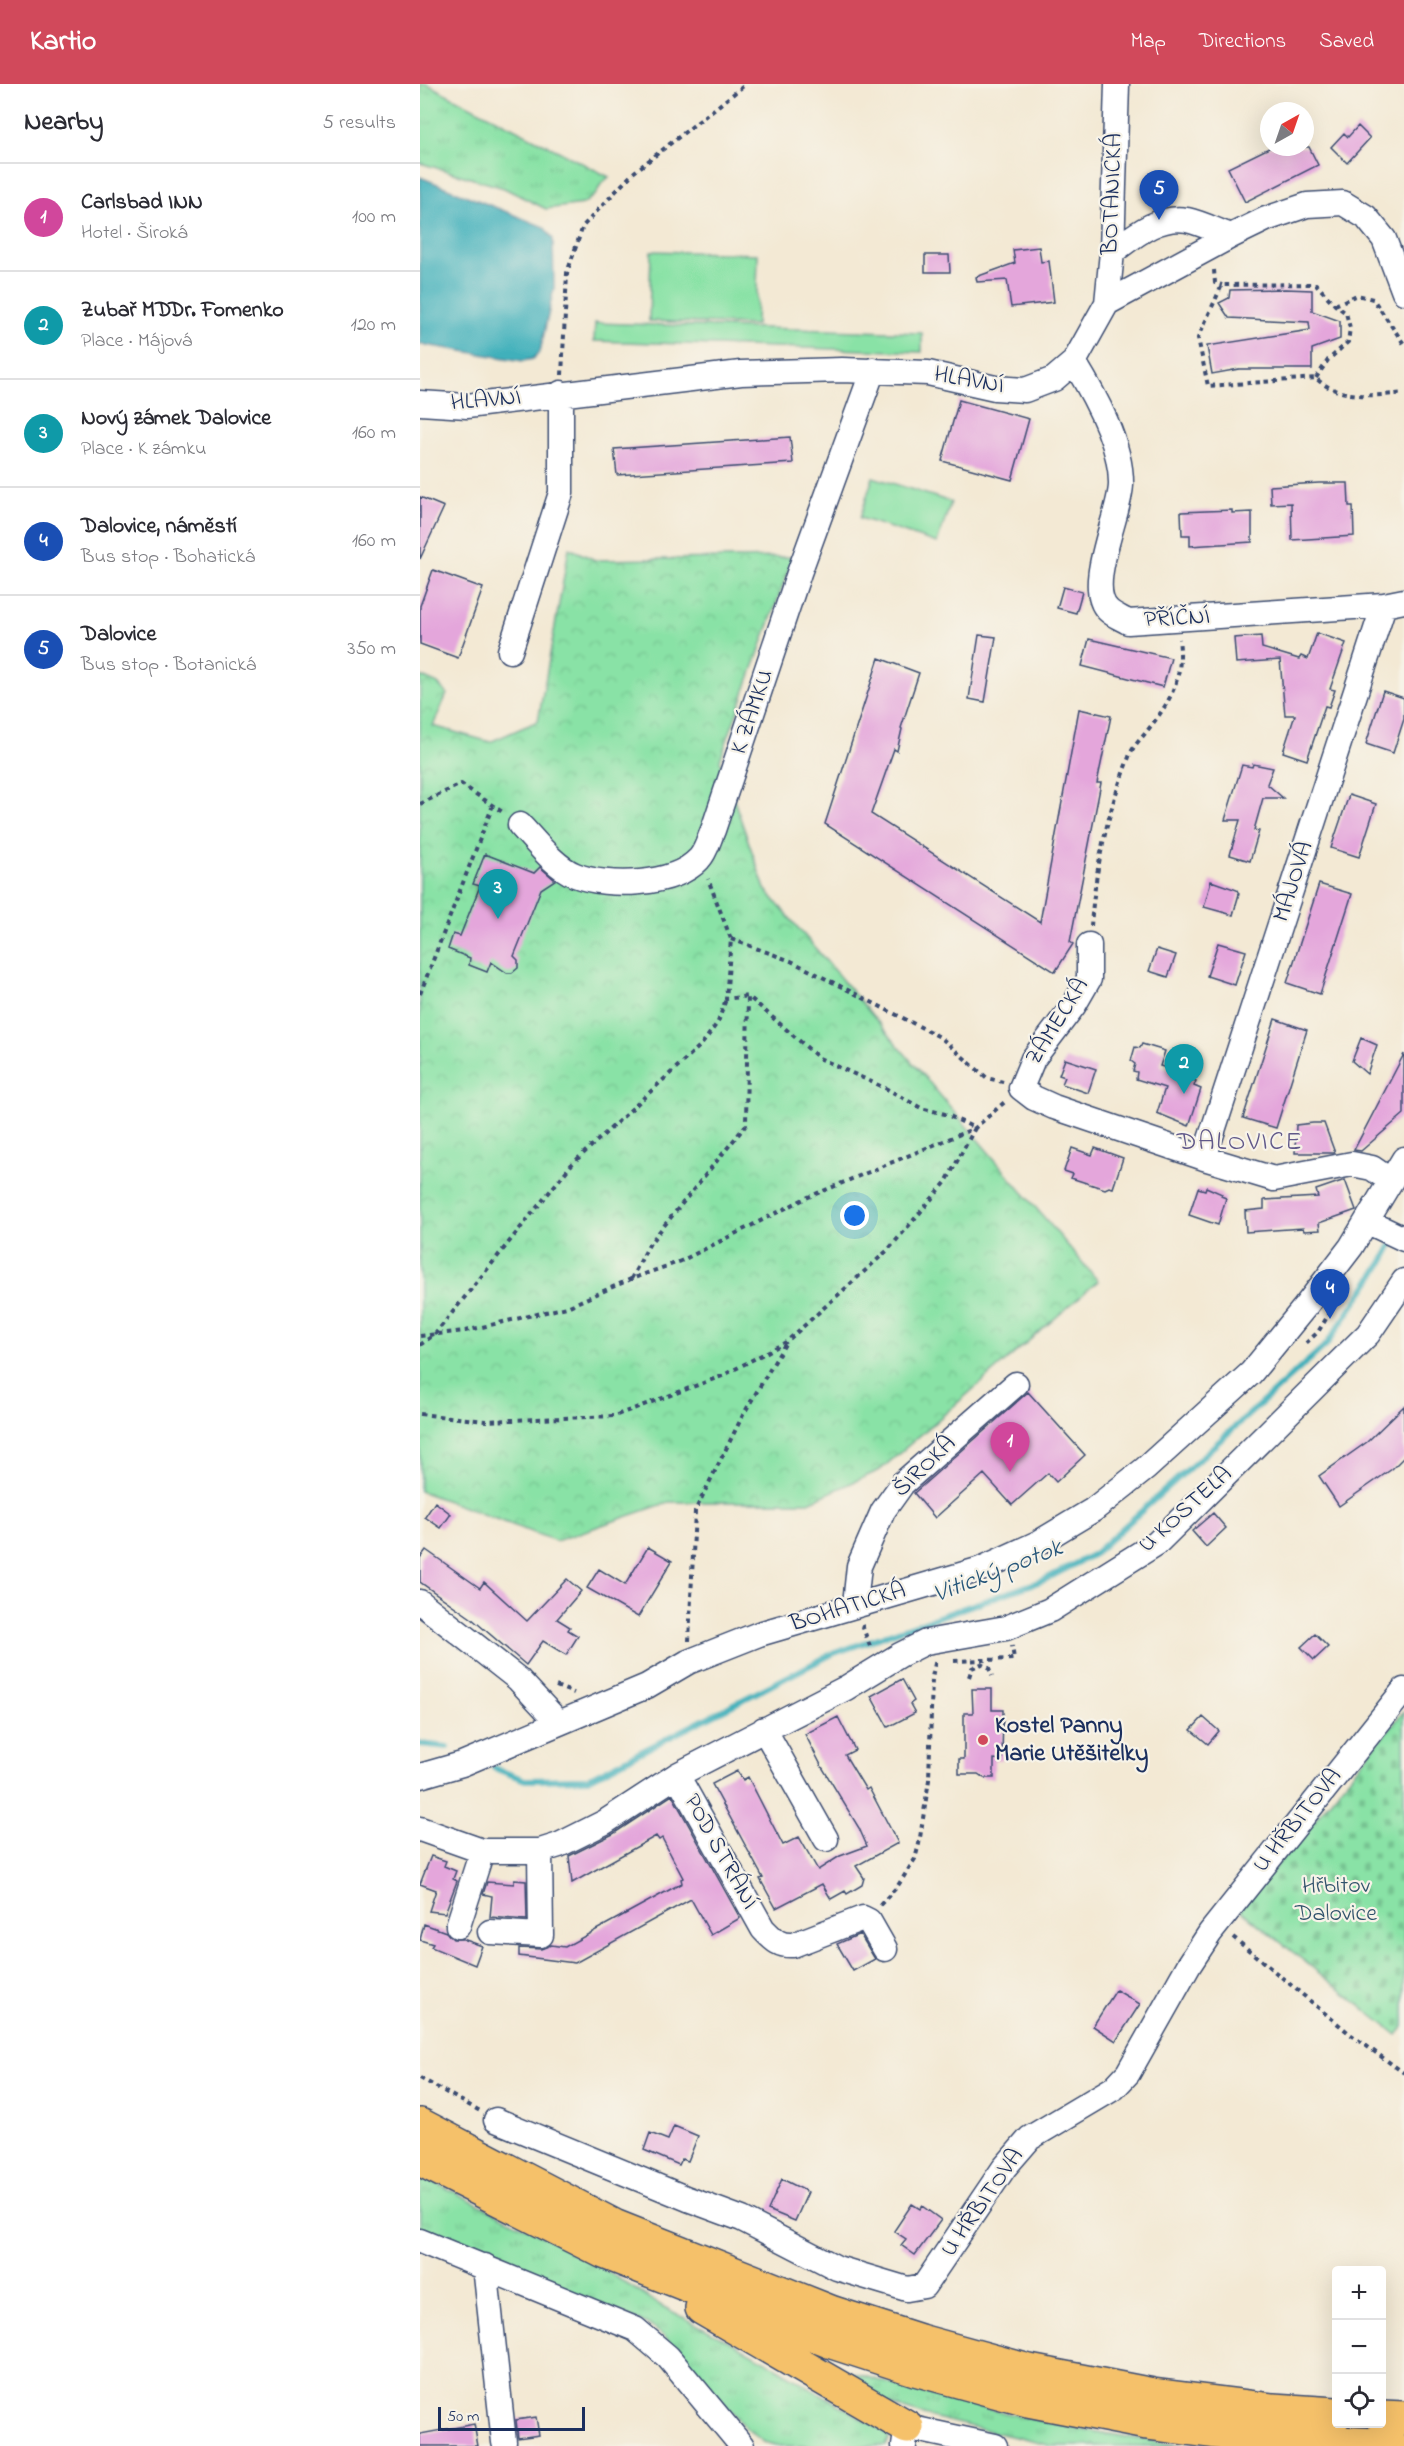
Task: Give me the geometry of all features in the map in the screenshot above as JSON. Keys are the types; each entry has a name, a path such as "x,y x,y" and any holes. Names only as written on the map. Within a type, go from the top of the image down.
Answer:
{"highway":[{"path":"420,2125 614,2226 833,2313 920,2341 1029,2371 1153,2395 1273,2410 1332,2414"},
{"path":"420,2159 604,2252 906,2437"},
{"path":"604,2252 829,2341 915,2369 1028,2400 1147,2423 1204,2431 1271,2439 1390,2446"},
{"path":"1386,2417 1404,2418"}],"street":[{"name":"BOTANICKÁ","path":"1107,303 1112,252 1117,84"},
{"path":"1107,303 1266,219 1307,205 1343,203 1365,217 1384,240 1404,292"},
{"path":"1112,252 1143,229 1167,220 1186,220 1231,236"},
{"name":"HLAVNÍ","path":"420,403 467,406 741,373 873,370 928,374 995,388 1025,390 1054,379 1074,362 1107,303"},
{"name":"PŘÍČNÍ","path":"1074,362 1089,386 1113,436 1120,486 1098,587 1106,609 1128,622 1394,603"},
{"name":"K ZÁMKU","path":"701,858 717,819 799,573 873,370"},
{"path":"510,651 561,493 561,393"},
{"name":"MÁJOVÁ","path":"1204,1158 1394,603"},
{"path":"520,825 544,852 573,874 596,880 627,883 657,879 685,870 701,858"},
{"name":"ZÁMECKÁ","path":"1089,945 1089,979 1074,1005 1033,1059 1021,1088 1034,1098 1054,1107 1204,1158 1274,1179 1352,1164 1372,1168 1398,1194"},
{"path":"1398,1194 1404,1159"},
{"name":"BOHATICKÁ","path":"420,1776 462,1764 647,1686 686,1649 858,1614 981,1569 1038,1543 1093,1510 1145,1469 1251,1373 1375,1225 1398,1194"},
{"path":"1375,1225 1404,1239"},
{"name":"U KOSTELA","path":"875,1659 917,1646 940,1651 1050,1610 1156,1543 1368,1334 1404,1281"},
{"name":"ŠIROKÁ","path":"858,1614 859,1566 883,1511 903,1483 1016,1384"},
{"path":"420,1602 518,1678 559,1723"},
{"name":"POD STRÁNÍ","path":"420,1828 482,1851 506,1853 540,1851 559,1845 605,1822 677,1775 846,1688 875,1659"},
{"name":"U HŘBITOVA","path":"496,2120 742,2219 837,2268 907,2289 924,2286 1004,2168 1030,2138 1114,2088 1128,2073 1189,1965 1217,1923 1404,1690"},
{"path":"764,1729 826,1839"},
{"name":"POD STRÁNÍ","path":"677,1775 763,1929 777,1943 784,1946 793,1945 863,1918"},
{"path":"458,1926 482,1851"},
{"path":"490,1932 541,1935 540,1851"},
{"path":"863,1918 869,1921 885,1949"},
{"path":"420,2241 635,2330 668,2357 742,2446"},
{"path":"484,2266 504,2442"},
{"path":"906,2437 982,2445"}],"path":[{"path":"561,393 567,273 583,225 633,173 746,84"},
{"path":"1316,378 1328,360 1348,342 1350,328 1346,313 1316,285 1222,285 1198,338 1208,386 1316,378 1322,384 1355,395 1375,396 1404,393"},
{"path":"1335,305 1357,295 1373,299 1404,344"},
{"name":"ZÁMECKÁ","path":"1089,945 1093,899 1107,827 1130,754 1178,684 1181,652 1176,620"},
{"path":"420,804 461,784 520,825"},
{"path":"420,994 493,805"},
{"path":"420,1345 435,1334 572,1164 702,1044 718,1022 726,999 731,939 701,858"},
{"path":"731,939 791,961 940,1037 987,1078 1021,1088"},
{"path":"726,999 748,996 819,1058 921,1108 945,1114 975,1128"},
{"path":"631,1279 650,1243 746,1125 748,996"},
{"path":"420,1336 465,1330 567,1307 631,1279 681,1261 806,1198 975,1128 1021,1088"},
{"path":"420,1414 486,1421 615,1416 722,1376 786,1342 888,1250 946,1182 975,1128"},
{"path":"1300,1348 1318,1332 1334,1307"},
{"path":"686,1649 695,1511 743,1415 786,1342"},
{"path":"858,1614 875,1659"},
{"path":"863,1918 874,1912 897,1887 915,1859 929,1780 940,1651 981,1662 1014,1659 1011,1636"},
{"path":"981,1662 989,1668 992,1676"},
{"path":"969,1677 972,1668 981,1662"},
{"path":"548,1681 562,1690 580,1693"},
{"path":"1217,1923 1350,2034 1404,2073"},
{"path":"420,2078 496,2120"}],"green space":[{"path":"420,84 427,84 609,177 601,184 596,194 583,204 546,209 504,188 420,163"},
{"path":"651,251 758,254 756,325 649,321"},
{"path":"595,323 922,333 922,352 594,341"},
{"path":"873,477 951,502 937,543 860,518"},
{"path":"569,548 595,560 793,557 720,760 765,889 1098,1281 880,1470 809,1502 669,1502 556,1541 420,1491 420,676 438,684 447,694 433,726 490,742 538,721"},
{"name":"Hřbitov Dalovice","path":"1404,1711 1404,2026 1397,2035 1240,1910"},
{"path":"420,2175 583,2256 658,2304 757,2356 887,2433 889,2439 886,2446 780,2446 764,2442 747,2429 665,2337 652,2327 471,2247 420,2228"},
{"path":"837,2368 923,2393 1054,2424 1186,2446 1052,2446 927,2416 880,2402"}],"water":[{"path":"420,177 544,227 553,239 554,288 540,352 533,359 523,361 420,344"}],"building":[{"path":"1358,126 1370,138 1347,163 1331,147 1344,133 1348,137"},
{"path":"1260,152 1260,156 1314,156 1318,165 1245,202 1228,168"},
{"path":"1039,247 1041,262 1049,261 1054,302 1011,307 1007,280 977,282 976,277 1015,263 1013,250"},
{"path":"925,255 949,255 950,272 925,272"},
{"path":"1230,290 1312,290 1312,311 1340,321 1340,339 1312,349 1312,369 1239,369 1212,374 1207,346 1310,330 1309,322 1229,318 1219,303 1229,298"},
{"path":"959,400 1029,419 1012,480 942,461"},
{"path":"790,437 793,463 617,475 614,449"},
{"path":"1348,483 1349,506 1353,506 1354,536 1292,540 1291,503 1271,504 1270,486"},
{"path":"420,497 444,507 420,559"},
{"path":"1232,510 1232,513 1252,512 1252,542 1190,546 1190,535 1182,535 1181,512"},
{"path":"433,570 483,588 458,658 420,644 420,606"},
{"path":"1063,587 1082,592 1076,613 1057,608"},
{"path":"1317,633 1346,643 1330,689 1335,690 1329,707 1325,706 1307,760 1283,752 1295,715 1285,715 1280,660 1236,663 1234,638 1261,636 1262,648 1299,659 1301,656 1308,659"},
{"path":"979,635 996,637 985,702 969,699"},
{"path":"1089,639 1171,658 1163,687 1082,666"},
{"path":"879,658 919,673 901,728 897,751 894,749 871,814 1040,922 1079,709 1111,716 1097,783 1101,783 1070,942 1073,944 1055,972 825,824"},
{"path":"1383,691 1404,698 1404,719 1393,753 1366,744"},
{"path":"1253,764 1273,768 1267,784 1283,798 1263,798 1254,830 1259,831 1250,861 1230,855 1240,820 1225,820 1242,765 1252,767"},
{"path":"1349,795 1376,804 1359,857 1331,848"},
{"path":"485,854 534,873 540,867 555,880 541,889 514,956 518,960 518,968 512,973 507,973 491,962 487,972 469,965 470,958 448,949 453,934 460,936 480,886 473,884"},
{"path":"1211,881 1237,890 1239,894 1233,915 1204,907"},
{"path":"1319,884 1352,894 1320,994 1287,983"},
{"path":"1218,943 1246,951 1235,985 1207,976"},
{"path":"1157,949 1176,955 1168,977 1149,971"},
{"path":"1275,1019 1307,1030 1276,1128 1243,1118"},
{"path":"1361,1038 1377,1045 1367,1074 1352,1061"},
{"path":"1142,1044 1165,1051 1160,1066 1187,1074 1185,1077 1196,1081 1194,1086 1201,1089 1189,1126 1157,1113 1165,1088 1136,1079 1137,1072 1133,1071 1135,1064 1131,1061 1135,1047 1140,1048"},
{"path":"1404,1054 1404,1114 1361,1151 1354,1150"},
{"path":"1065,1059 1096,1069 1088,1093 1062,1084 1065,1077 1059,1075"},
{"path":"1324,1123 1335,1153 1295,1153 1296,1125"},
{"path":"1072,1148 1092,1155 1095,1148 1123,1158 1113,1188 1105,1189 1071,1178 1073,1174 1064,1171"},
{"path":"1345,1180 1356,1210 1319,1223 1320,1230 1304,1231 1303,1228 1246,1232 1245,1211 1264,1209 1264,1200 1318,1197 1316,1190"},
{"path":"1206,1187 1226,1198 1218,1225 1189,1215 1198,1188 1205,1190"},
{"path":"1028,1392 1085,1455 1056,1482 1048,1473 1012,1505 984,1474 935,1518 914,1493"},
{"path":"1404,1406 1404,1457 1392,1469 1339,1506 1319,1476 1367,1442"},
{"path":"435,1502 451,1514 441,1528 425,1517"},
{"path":"1213,1513 1226,1528 1206,1547 1192,1531"},
{"path":"648,1547 672,1561 638,1617 587,1588 599,1569 625,1585"},
{"path":"426,1550 480,1588 484,1582 527,1621 567,1579 581,1591 557,1619 570,1627 568,1630 578,1636 566,1655 543,1641 526,1665 471,1618 420,1582 420,1558"},
{"path":"1315,1634 1328,1647 1314,1660 1301,1647"},
{"path":"902,1679 914,1701 910,1704 915,1713 888,1727 871,1696"},
{"name":"Kostel Panny Marie Utěšitelky","path":"972,1689 992,1689 992,1710 1003,1710 1002,1760 994,1759 994,1778 984,1778 978,1774 959,1774 959,1759 964,1759 964,1713 973,1713"},
{"path":"838,1717 855,1750 845,1755 866,1790 869,1788 898,1843 856,1866 864,1878 862,1885 847,1894 845,1891 831,1899 822,1884 776,1908 760,1879 763,1878 712,1784 737,1771 743,1780 748,1777 783,1845 799,1837 818,1870 840,1856 867,1846 805,1734"},
{"path":"1203,1717 1219,1731 1208,1744 1191,1730"},
{"path":"672,1795 740,1918 711,1935 691,1899 575,1963 519,1956 519,1948 541,1949 551,1945 565,1947 682,1883 683,1878 662,1838 659,1840 656,1836 572,1883 569,1856 613,1834"},
{"path":"431,1856 446,1861 444,1866 456,1871 453,1879 457,1881 445,1913 429,1911 436,1890 420,1884"},
{"path":"514,1880 526,1881 527,1920 490,1917 492,1896 483,1894 487,1882 514,1884"},
{"path":"424,1924 446,1932 453,1939 463,1939 482,1946 475,1965 431,1947 433,1944 420,1940"},
{"path":"860,1934 875,1959 853,1971 837,1944"},
{"path":"1116,1990 1140,2004 1116,2041 1093,2026"},
{"path":"674,2126 698,2136 688,2161 682,2159 679,2165 644,2150 650,2133 668,2140"},
{"path":"782,2179 808,2192 795,2221 768,2210"},
{"path":"912,2204 920,2209 922,2206 941,2220 915,2255 901,2245 906,2239 894,2231"},
{"path":"536,2417 539,2435 518,2438 516,2420"},
{"path":"474,2424 478,2446 420,2446 420,2434"}],"waterway":[{"name":"Vitický potok","path":"494,1768 525,1780 588,1779 832,1654 1044,1580 1094,1554 1327,1344 1382,1263 1394,1241"},
{"name":"Vitický potok","path":"420,1744 447,1747"}],"place":[{"name":"Dalovice","path":"1159,220"},
{"name":"Nový zámek Dalovice","path":"498,919"},
{"name":"Zubař MDDr. Fomenko","path":"1184,1094"},
{"name":"Dalovice, náměstí","path":"1330,1319"},
{"name":"Carlsbad INN","path":"1010,1472"},
{"name":"Kostel Panny Marie Utěšitelky","path":"983,1740"}],"district":[{"name":"DALOVICE","path":"1240,1142"}]}
